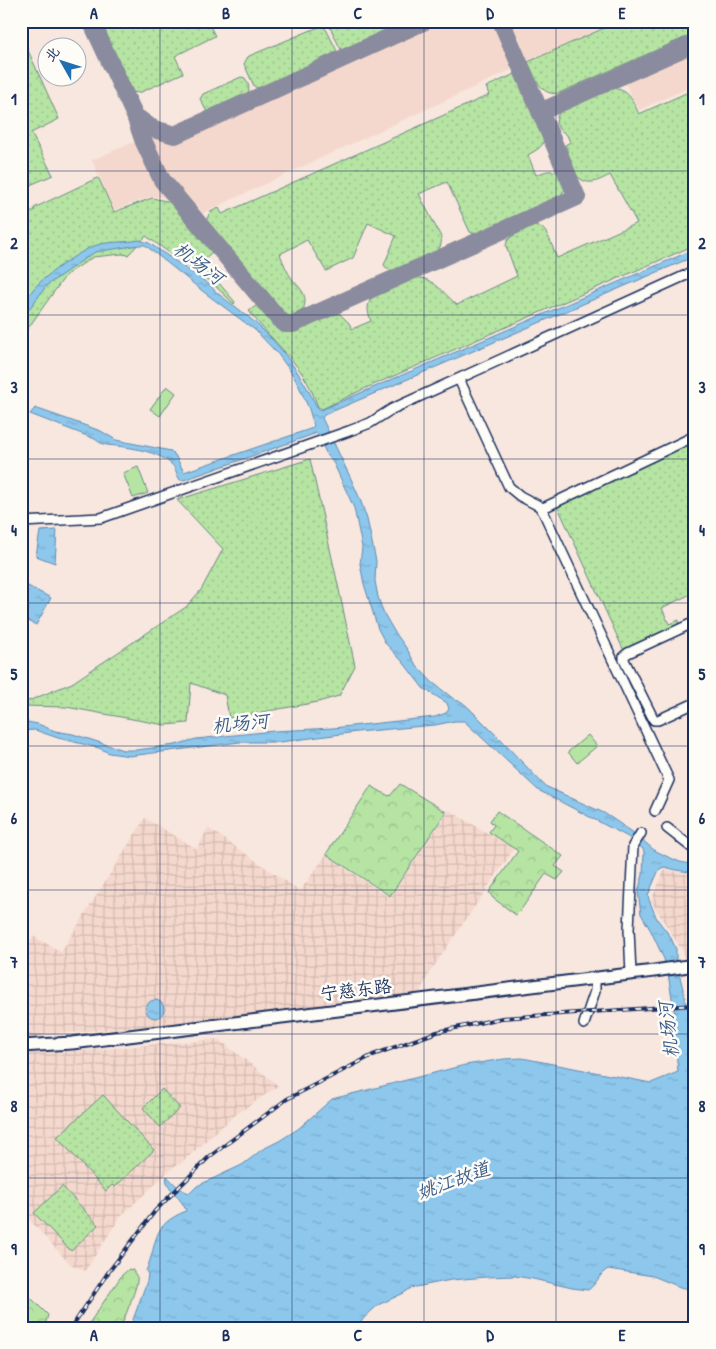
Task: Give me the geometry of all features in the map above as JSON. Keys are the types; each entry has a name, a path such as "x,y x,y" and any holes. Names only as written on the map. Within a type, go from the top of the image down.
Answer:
{"main road":[{"name":"宁慈东路","path":"21,1046 72,1043 695,965"}],"street":[{"path":"21,522 101,518 304,448 370,423 392,409 695,271"},
{"path":"458,379 509,487 541,509 669,780 655,811"},
{"path":"541,509 695,436"},
{"path":"695,622 624,656 624,660 654,720 658,720 695,703"},
{"path":"666,828 695,850"},
{"path":"632,974 629,929 632,846 641,833"},
{"path":"584,1024 595,991 595,978"}],"shaded area":[{"path":"415,21 617,21 205,212 190,225 171,201 162,197 150,197 114,210 92,160 203,112 205,116"},
{"path":"695,35 695,85 639,110 618,69"},
{"path":"449,810 514,849 430,972 419,994 217,1021 21,1038 21,958 33,936 61,952 145,818 197,849 208,828 300,891 326,855 390,898"},
{"path":"665,869 695,875 695,957 684,959 683,952 651,901"},
{"path":"218,1039 278,1086 234,1116 179,1165 178,1163 121,1216 85,1271 70,1264 22,1212 28,1149 21,1148 21,1054"}],"green space":[{"path":"101,21 209,21 215,36 175,56 183,73 139,93 132,92"},
{"path":"332,21 418,21 344,52 340,48 330,27"},
{"path":"620,21 695,21 695,33 559,93 547,92 543,89 528,62"},
{"path":"321,26 326,29 337,51 336,57 261,90 254,86 244,64 249,56"},
{"path":"21,35 38,73 38,88 45,88 59,119 31,133 53,175 21,189"},
{"path":"517,73 545,135 542,145 528,155 536,175 551,171 557,172 564,177 566,188 560,196 480,233 474,234 470,232 447,182 419,194 441,237 441,245 436,252 396,271 387,269 384,265 396,236 368,223 353,258 326,271 307,240 280,254 288,273 301,289 305,298 301,312 290,317 280,312 206,221 210,212 219,208 222,214 489,95 486,87"},
{"path":"241,77 245,78 248,83 248,93 207,112 200,99 203,94"},
{"path":"613,88 624,91 627,94 639,114 695,89 695,245 366,388 322,409 318,407 307,382 297,366 249,311 257,305 272,322 283,330 297,330 326,317 340,314 352,329 371,321 368,307 374,295 413,278 426,279 432,282 457,305 517,276 506,246 512,236 531,226 542,228 551,242 557,258 637,223 610,175 593,182 585,181 577,176 565,145 570,142 567,135 559,129 556,123 561,109 565,106 604,89"},
{"path":"97,178 114,212 152,198 171,203 212,252 201,262 235,302 234,304 212,283 146,236 128,255 93,257 66,275 21,338 21,217 35,210 34,208"},
{"path":"167,386 176,393 160,416 150,409"},
{"path":"695,441 695,566 689,569 695,581 695,592 662,608 669,624 679,620 677,627 627,650 623,649 557,505"},
{"path":"310,459 355,666 339,696 318,702 229,718 225,695 191,683 188,723 165,725 66,707 21,706 21,704 72,683 186,607 201,590 223,549 177,500"},
{"path":"138,467 148,493 133,498 123,473"},
{"path":"588,735 597,746 577,763 568,752"},
{"path":"400,784 446,812 390,896 326,854 371,786 390,796"},
{"path":"497,811 563,856 555,866 564,872 557,880 546,874 516,915 493,898 489,892 518,851 489,832 494,825 490,821"},
{"path":"162,1089 180,1108 160,1127 143,1108"},
{"path":"103,1095 154,1150 115,1187 112,1185 106,1191 57,1137"},
{"path":"62,1186 98,1225 71,1251 34,1213"},
{"path":"129,1269 133,1270 137,1281 121,1328 86,1328 122,1275"},
{"path":"22,1293 26,1293 48,1315 43,1328 21,1328"}],"water":[{"name":"姚江故道","path":"139,240 149,243 210,285 258,325 288,358 318,409 321,410 695,249 695,256 324,415 322,418 352,481 367,519 376,561 375,581 383,612 416,665 432,682 455,700 462,702 469,708 545,786 604,813 634,833 654,850 680,862 695,865 695,873 665,867 661,868 648,895 657,919 670,936 676,949 676,960 688,1010 695,1030 695,1290 680,1287 653,1276 608,1269 588,1290 515,1276 487,1277 451,1280 411,1288 378,1305 356,1328 130,1328 147,1281 148,1274 146,1271 157,1235 166,1222 186,1211 181,1201 170,1188 167,1176 180,1189 190,1193 197,1186 242,1165 261,1150 298,1129 332,1099 465,1065 522,1058 651,1083 678,1072 674,1010 669,980 664,959 641,914 638,891 643,875 643,849 628,837 538,790 464,721 280,742 240,742 130,756 109,753 99,748 35,730 21,731 21,722 27,722 123,750 136,750 175,745 196,739 274,731 333,728 435,717 446,713 449,709 447,703 423,688 386,644 378,629 360,564 362,547 354,508 334,464 326,453 317,433 180,480 172,465 159,456 138,449 103,444 95,439 30,414 35,408 101,431 116,440 171,451 184,472 314,426 298,384 277,353 255,330 145,245 95,252 47,285 21,320 24,305 30,294 37,285 62,265 97,245"},
{"path":"57,530 55,563 36,556 40,531"},
{"path":"24,584 51,598 36,625 21,617 21,590"},
{"path":"155,1000 161,1003 164,1009 161,1015 155,1018 149,1015 146,1009 149,1003"}],"taxiway":[{"path":"91,21 135,116 150,127 175,135 425,21"},
{"path":"135,116 144,142 162,180 278,318 285,324 293,324 577,197 501,21"},
{"path":"540,112 695,43"}],"railway":[{"path":"71,1328 107,1274 155,1211 209,1157 287,1099 373,1055 437,1032 502,1018 695,1005"}],"water label":[{"name":"机场河","path":"199,263"},
{"name":"机场河","path":"240,723"},
{"name":"机场河","path":"668,1030"}]}
